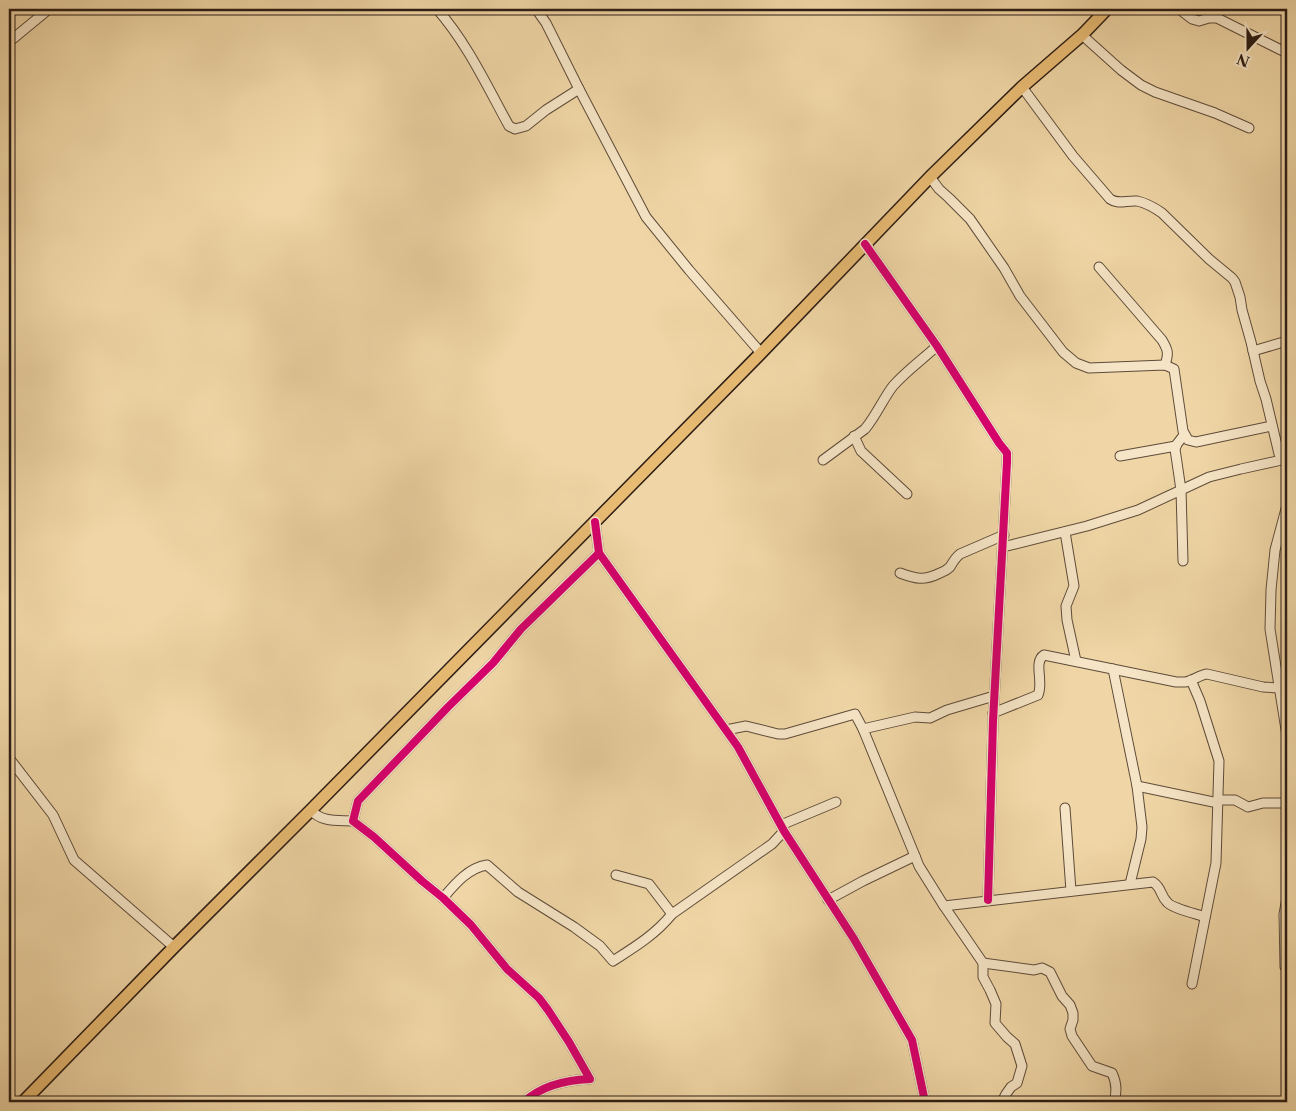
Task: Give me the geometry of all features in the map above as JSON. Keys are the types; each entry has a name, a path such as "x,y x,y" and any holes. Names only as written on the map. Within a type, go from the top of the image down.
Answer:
{"main road":[{"path":"23,1102 761,353 930,177 1022,87 1082,35 1107,9"}],"street":[{"path":"9,42 49,9"},
{"path":"437,9 450,23 476,64 509,126 515,129 526,126 546,110 579,89"},
{"path":"536,9 546,23 646,217 761,353"},
{"path":"1179,9 1192,19 1198,21 1217,18 1287,53"},
{"path":"1082,35 1141,85 1249,128"},
{"path":"1022,87 1073,156 1110,199 1117,202 1135,201 1162,213 1209,259 1232,278 1238,286 1242,310 1279,454 1286,460"},
{"path":"930,177 939,189 970,219 1004,268 1020,296 1063,352 1076,363 1089,368 1165,365 1174,369 1184,435 1188,440 1196,442 1272,426"},
{"path":"865,244 938,346 1006,453 1004,547 993,713 988,900"},
{"path":"1100,267 1162,340 1168,350 1168,358 1165,365"},
{"path":"1253,351 1287,341"},
{"path":"823,460 865,429 899,380 938,346"},
{"path":"1183,561 1181,490 1175,449 1184,435"},
{"path":"854,436 861,450 907,494"},
{"path":"1120,456 1176,446"},
{"path":"1004,547 1088,526 1138,510 1210,477 1241,468 1286,460"},
{"path":"1287,505 1276,546 1271,590 1270,632 1287,736"},
{"path":"595,522 599,553 738,747 782,828 854,939 912,1040 925,1102"},
{"path":"1065,532 1074,586 1066,606 1067,620 1076,661"},
{"path":"900,573 925,579 949,568 954,559 960,554 1004,535"},
{"path":"354,821 358,801 442,713 493,664 521,629 599,553"},
{"path":"993,713 1038,695 1041,688 1039,664 1041,656 1044,655 1176,682 1185,682 1199,675 1207,674 1263,687 1279,688"},
{"path":"1113,669 1137,786 1142,827 1130,884"},
{"path":"1191,680 1200,701 1219,761 1216,863 1192,984"},
{"path":"863,729 915,717 930,718 947,710 994,696"},
{"path":"726,730 746,726 778,734 786,734 855,714 863,729 919,866 983,963 982,976 996,1004 995,1023 1015,1044 1022,1066 1017,1083 1006,1094 1002,1102"},
{"path":"9,758 53,816 74,860 174,947"},
{"path":"1137,786 1218,802 1235,800 1248,806 1263,803 1287,803"},
{"path":"443,898 464,876 479,866 487,865 518,892 574,927 600,946 613,961 652,935 664,925 672,914 772,844 782,828 836,802"},
{"path":"1065,808 1071,890"},
{"path":"311,810 323,820 354,821 422,882 443,898 470,925 507,969 539,998 564,1034 590,1079 558,1082 530,1096 524,1102"},
{"path":"828,900 915,856"},
{"path":"616,875 649,884 672,914"},
{"path":"944,906 1153,882 1159,885 1167,902 1172,906 1205,917"},
{"path":"1287,898 1284,918 1287,968"},
{"path":"983,963 1034,970 1042,968 1050,972 1073,1013 1070,1029 1072,1036 1092,1066 1112,1073 1115,1079 1117,1092 1114,1102"}],"cycle path":[{"path":"865,244 937,346 1007,453 993,721 988,900"},
{"path":"595,522 599,553 738,747 784,831 854,939 912,1040 925,1102"},
{"path":"524,1102 539,1091 555,1084 590,1079 569,1042 539,998 507,969 471,925 443,898 353,821 358,801 493,663 521,629 599,553"}]}
